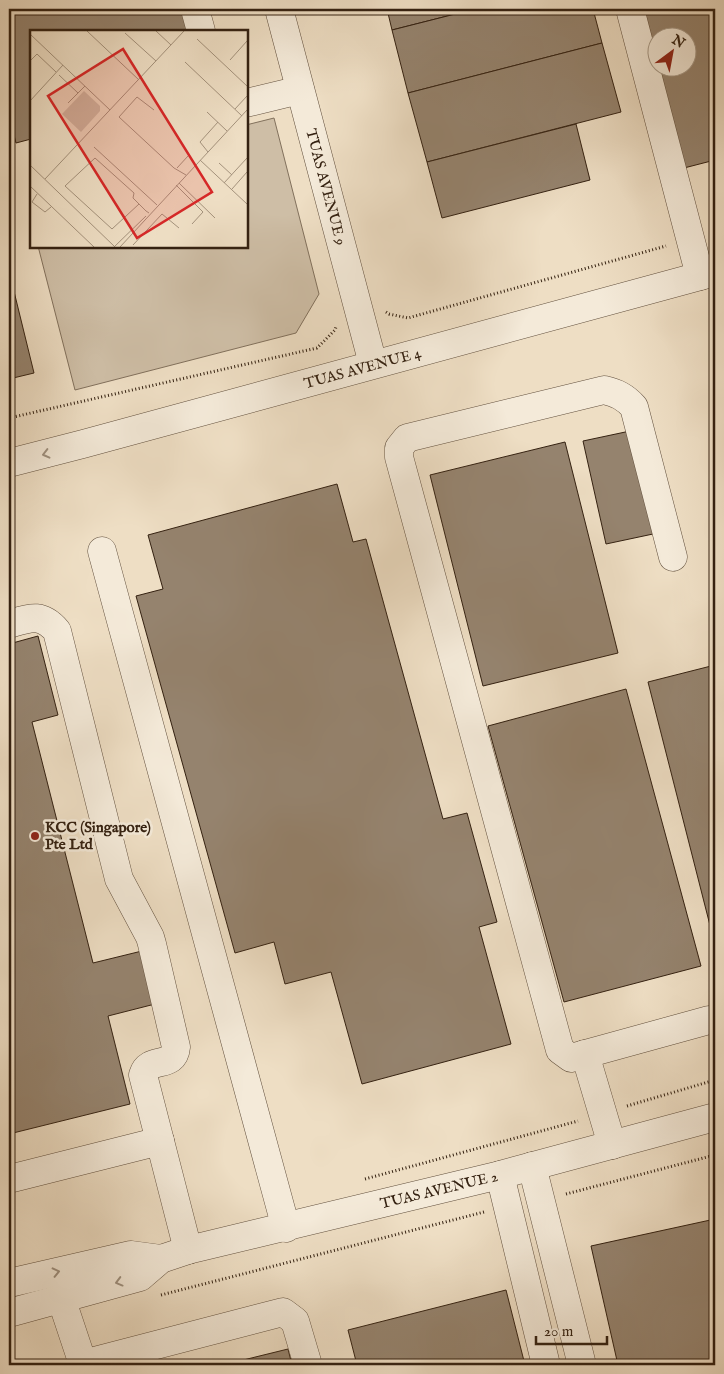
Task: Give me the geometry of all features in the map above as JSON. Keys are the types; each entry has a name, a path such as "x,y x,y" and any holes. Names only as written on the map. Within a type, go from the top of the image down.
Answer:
{"street":[{"path":"195,9 201,30"},
{"name":"TUAS AVENUE 9","path":"279,9 373,364"},
{"path":"630,9 690,240 708,274"},
{"path":"248,103 300,90"},
{"name":"TUAS AVENUE 4","path":"9,463 708,274"},
{"path":"672,557 634,407 626,398 616,393 604,390 407,438 399,448 402,466 558,1045 562,1053 570,1058 709,1020"},
{"path":"102,551 286,1228"},
{"path":"9,624 34,617 52,624 57,630 119,879 150,937 176,1053 166,1061 149,1065 144,1069 142,1075 188,1250"},
{"path":"585,1054 612,1145"},
{"name":"TUAS AVENUE 2","path":"9,1313 140,1277 160,1259 188,1250 286,1228 532,1166 715,1117"},
{"path":"9,1178 160,1141"},
{"path":"532,1166 582,1365"},
{"path":"500,1174 546,1365"},
{"name":"TUAS AVENUE 2","path":"9,1283 131,1255 160,1259"},
{"path":"61,1298 81,1365 284,1312 295,1321 308,1365"}],"path":[{"path":"389,314 408,318 690,240"},
{"path":"9,418 317,348 335,330 337,323"},
{"path":"364,1179 602,1114 715,1080"},
{"path":"540,1200 715,1155"},
{"path":"154,1296 508,1206"}],"shaded area":[{"path":"274,118 319,294 296,333 75,390 39,248 248,248 248,124"}],"building":[{"path":"9,9 187,9 193,30 30,30 30,139 16,143 9,115"},
{"path":"387,9 475,9 392,30"},
{"path":"475,9 593,9 602,43 408,93 392,30"},
{"path":"642,9 715,9 715,160 684,168 660,78 696,78 696,28 647,28"},
{"path":"602,43 621,112 427,162 408,93"},
{"path":"576,124 590,180 442,218 427,162"},
{"path":"9,271 34,373 9,379"},
{"path":"630,431 653,534 606,544 583,441"},
{"path":"565,442 618,653 483,686 430,475"},
{"path":"337,484 353,542 366,539 443,819 467,813 497,922 479,927 511,1044 362,1084 331,972 285,984 274,942 235,953 136,596 163,589 148,535"},
{"name":"KCC (Singapore) Pte Ltd","path":"38,636 58,715 32,722 93,963 146,950 159,1003 108,1016 130,1104 9,1134 9,644"},
{"path":"715,665 715,945 648,682"},
{"path":"626,689 701,966 564,1002 488,726"},
{"path":"715,1219 715,1365 618,1365 591,1246"},
{"path":"506,1290 525,1365 357,1365 348,1330"},
{"path":"288,1349 292,1365 223,1365"}],"place":[{"name":"KCC (Singapore) Pte Ltd","path":"35,836"}]}
